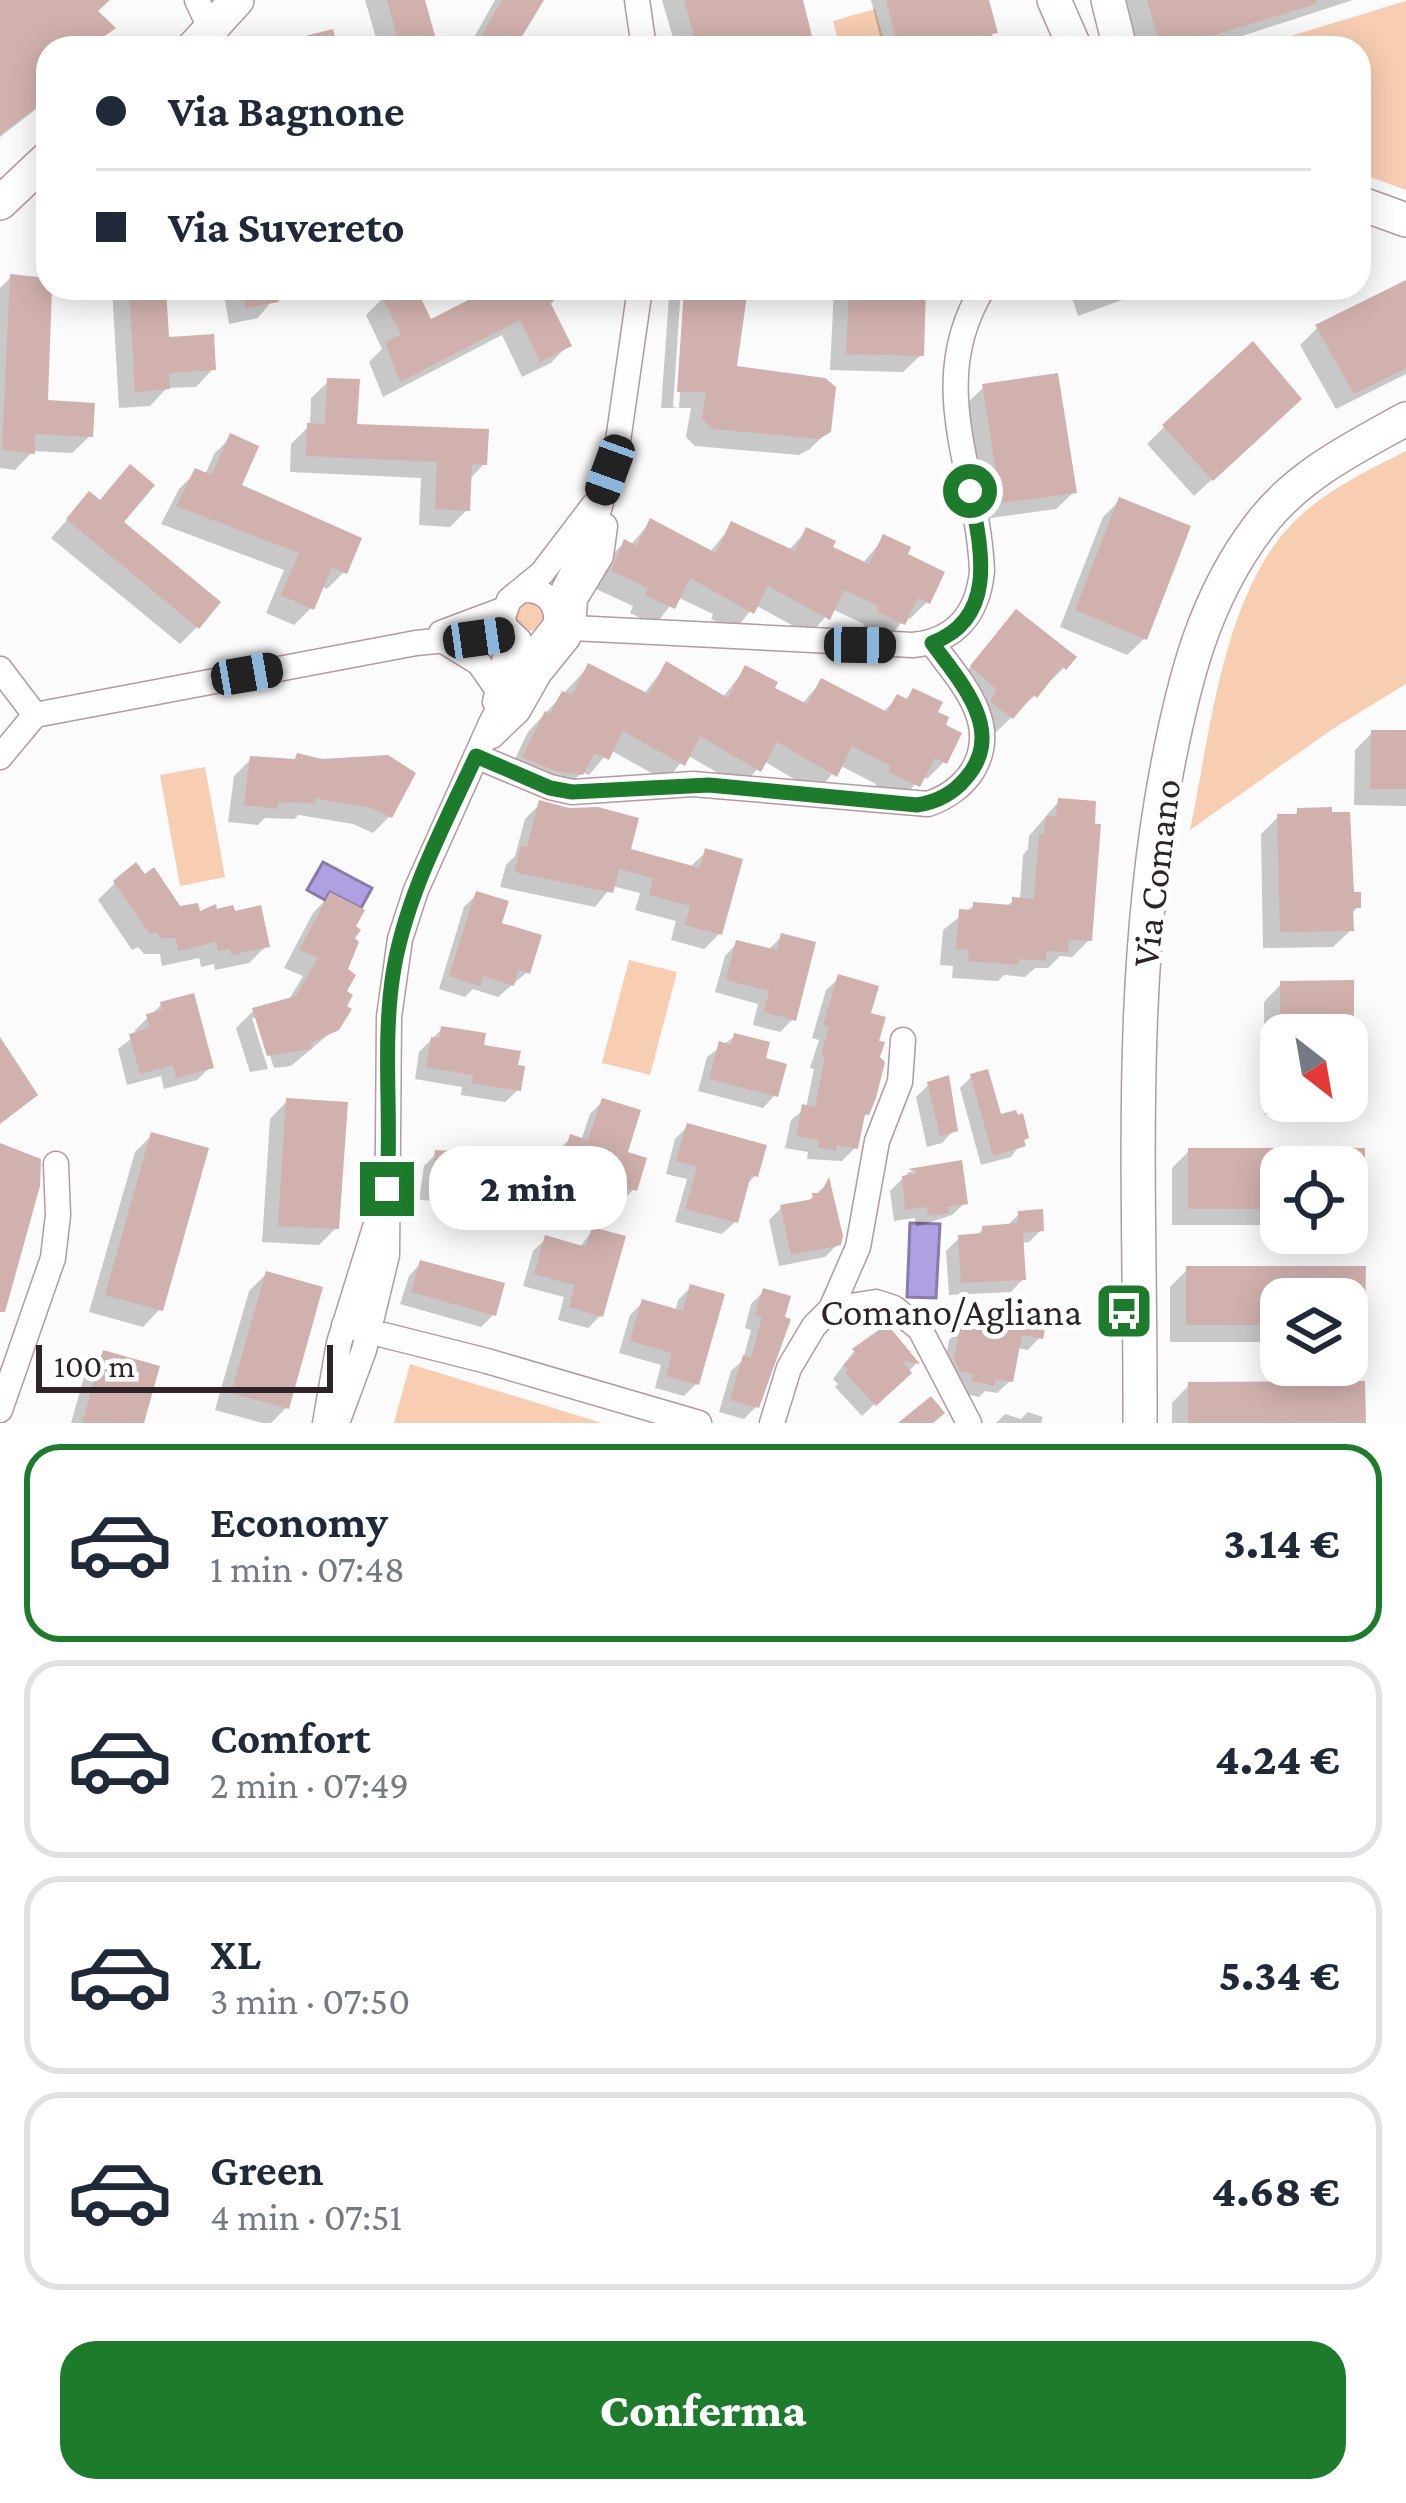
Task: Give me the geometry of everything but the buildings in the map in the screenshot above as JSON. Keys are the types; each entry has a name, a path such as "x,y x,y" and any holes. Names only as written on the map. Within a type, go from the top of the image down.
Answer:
{"street":[{"path":"204,32 237,0"},
{"path":"637,0 642,36"},
{"path":"1054,0 1070,36"},
{"path":"1108,0 1117,36"},
{"path":"0,203 36,169"},
{"path":"1371,207 1406,220"},
{"path":"325,1423 356,1328 387,1255 389,1017 397,954 416,890 483,740 517,676 556,624 555,607 593,531 623,417 638,300"},
{"path":"573,628 860,645 932,643 961,626 980,591 980,548 953,385 958,342 977,300"},
{"name":"Via Comano","path":"1140,1423 1137,1074 1144,932 1162,794 1191,655 1234,561 1280,502 1329,463 1406,419"},
{"path":"483,740 497,688 509,600 550,563 601,494"},
{"path":"483,740 518,711 573,628 575,599 605,543 601,494"},
{"path":"525,590 544,593 555,607"},
{"path":"507,621 524,643 543,640"},
{"path":"416,643 443,641 507,621"},
{"path":"0,757 35,715 416,643 507,621"},
{"path":"443,641 479,664 497,688"},
{"path":"483,740 550,788 580,793 693,784 928,804 948,795 967,777 984,739 974,705 932,643"},
{"path":"0,669 35,715"},
{"path":"772,1423 801,1344 831,1310 858,1247 877,1141 900,1082 903,1040"},
{"path":"0,1410 53,1258 58,1215 56,1164"},
{"path":"831,1310 875,1302 904,1314 927,1340 969,1423"},
{"path":"356,1328 651,1416 699,1423"},
{"path":"337,1423 356,1328"}],"shaded area":[{"path":"1406,1 1406,190 1371,177 1371,36 1291,36"},
{"path":"875,9 883,36 837,36 833,21"},
{"path":"1406,451 1406,684 1334,728 1190,830 1222,670 1248,591 1267,556 1316,503"},
{"path":"529,601 540,605 544,616 540,627 529,631 518,627 514,616 518,605"},
{"path":"205,767 225,877 180,886 160,775"},
{"path":"323,862 372,888 361,908 330,892 325,900 307,890"},
{"path":"629,960 677,972 650,1075 602,1063"},
{"path":"910,1223 940,1224 936,1298 907,1297"},
{"path":"410,1364 602,1423 394,1423"}],"place":[{"name":"Comano/Agliana","path":"1124,1311"}],"route":[{"path":"387,1189 389,1017 397,954 416,890 476,756 550,788 580,793 677,784 917,805 944,797 972,770 984,739 974,705 932,643 961,626 980,591 982,560 970,491"}]}
